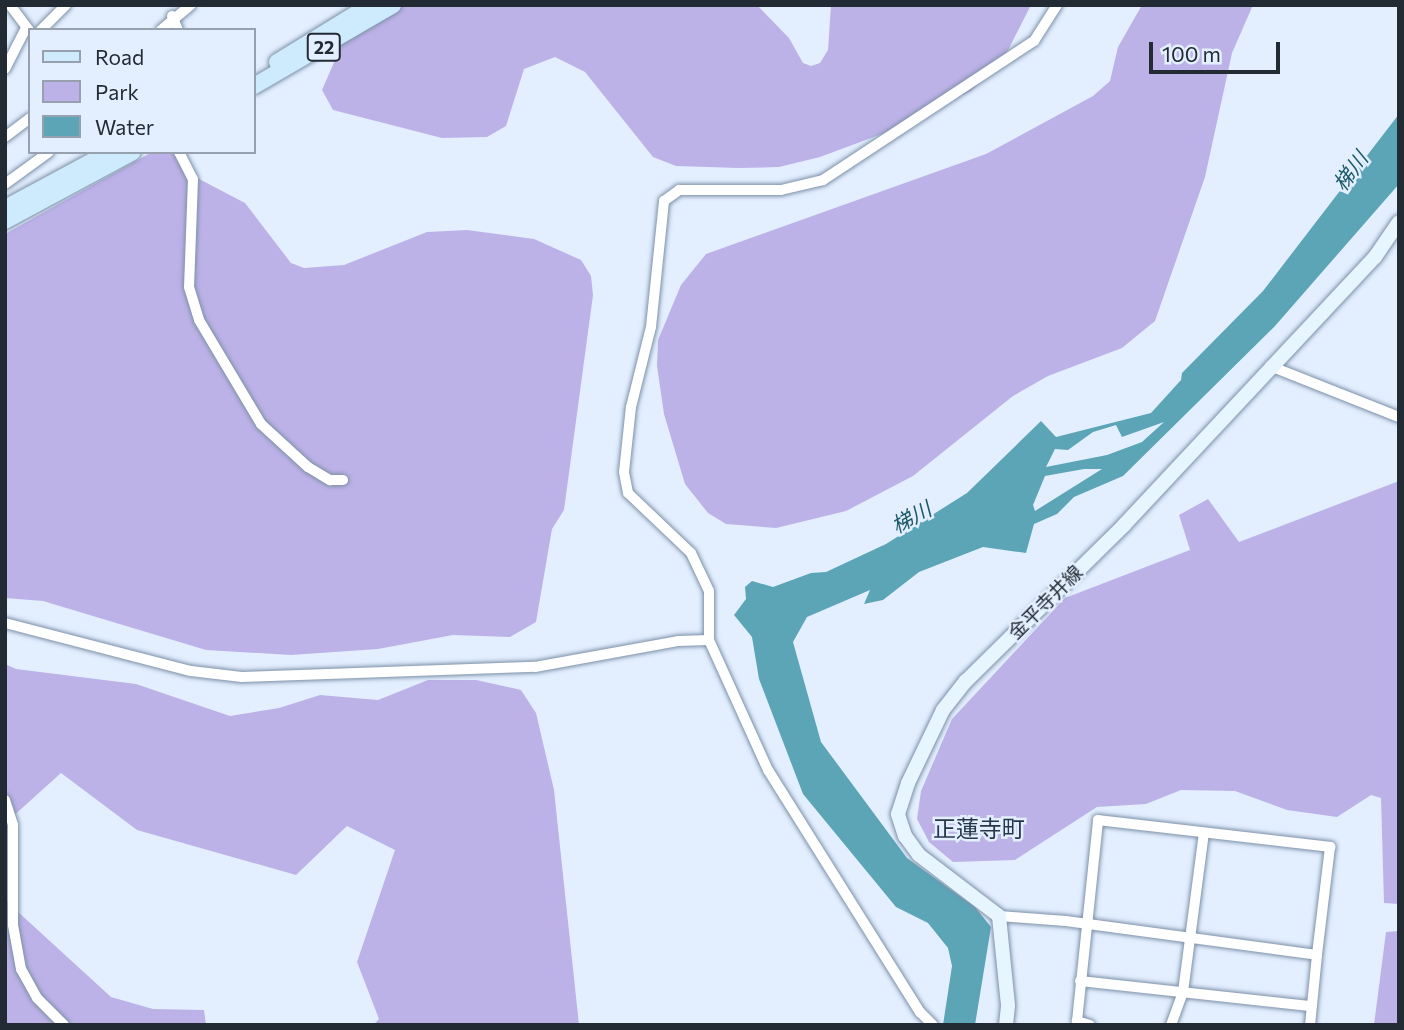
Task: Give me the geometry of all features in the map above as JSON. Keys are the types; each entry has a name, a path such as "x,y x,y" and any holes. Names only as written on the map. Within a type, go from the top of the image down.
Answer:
{"main road":[{"name":"22","path":"256,74 370,5"},
{"name":"22","path":"256,85 393,5"},
{"path":"6,210 105,154"},
{"path":"6,210 129,154"},
{"name":"金平寺井線","path":"999,916 919,855 898,814 908,783 943,710 966,681 1124,525 1374,257 1399,222"},
{"path":"999,916 1007,981 1006,1025"}],"street":[{"path":"5,69 12,63 28,29 10,5"},
{"path":"43,28 66,5"},
{"path":"162,28 172,16 191,5"},
{"path":"933,1025 920,1012 768,770 709,640 709,591 691,553 628,494 624,471 631,407 651,327 664,201 679,190 781,190 823,180 1034,41 1057,5"},
{"path":"172,16 177,28"},
{"path":"5,136 28,119"},
{"path":"5,184 46,154"},
{"path":"180,154 193,178 189,287 199,320 261,424 308,467 330,480 343,480"},
{"path":"1270,366 1399,417"},
{"path":"5,624 191,671 242,677 535,667 678,641 709,640"},
{"path":"5,800 13,825 13,925 21,969 37,998 64,1025"},
{"path":"1090,1025 1077,1021 1098,820 1329,847 1310,1025"},
{"path":"1171,1025 1183,992 1192,938 1203,833"},
{"path":"999,916 1086,924 1317,955"},
{"path":"1080,981 1312,1006"}],"green space":[{"path":"359,5 757,5 789,38 803,63 811,66 820,63 828,50 831,5 1031,5 1002,62 971,91 890,131 820,157 779,167 739,168 676,166 653,157 585,72 555,57 524,69 506,126 487,137 442,138 333,110 322,90"},
{"path":"1142,5 1253,5 1232,53 1205,177 1155,321 1122,348 1048,376 1013,396 913,476 846,511 776,528 726,524 708,513 685,484 664,414 657,366 658,340 681,285 706,254 986,154 1093,96 1110,81 1118,47"},
{"path":"148,154 173,154 201,180 245,203 291,263 304,268 344,265 427,232 467,230 534,239 581,260 591,276 593,295 564,510 552,529 536,622 510,637 453,635 378,649 291,655 206,650 43,601 5,598 5,234"},
{"path":"1399,481 1399,904 1384,903 1381,798 1371,795 1337,817 1287,810 1235,791 1181,790 1146,804 1097,807 1015,860 953,862 929,842 917,819 921,791 952,719 1065,598 1190,550 1179,515 1208,499 1239,542"},
{"path":"5,664 16,669 136,684 230,716 279,708 320,695 378,700 428,680 476,680 521,690 536,713 554,790 579,1025 373,1025 379,1019 357,962 395,850 347,826 296,875 137,830 61,773 10,819 5,816"},
{"path":"5,900 111,997 153,1009 204,1010 206,1025 5,1025"},
{"path":"1399,931 1399,1025 1374,1025 1386,932"}],"water":[{"path":"1399,114 1399,184 1275,326 1123,476 1074,497 1057,514 1034,524 1026,553 983,547 919,572 883,600 864,604 870,590 807,617 793,642 821,742 907,858 975,907 991,927 975,1025 943,1025 952,966 948,948 928,923 896,907 803,794 759,679 752,637 734,615 746,599 745,587 752,581 773,587 811,573 826,572 886,544 967,493 1041,421 1056,437 1151,413 1181,380 1182,373 1263,291","holes":["1164,422 1142,442 1107,455 1046,467 1055,449 1068,450 1093,432 1116,425 1122,437","1084,469 1102,469 1035,511 1033,505 1045,476"]}],"district":[{"name":"正蓮寺町","path":"979,828"}],"water label":[{"name":"梯川","path":"1350,171"},
{"name":"梯川","path":"911,517"}]}
